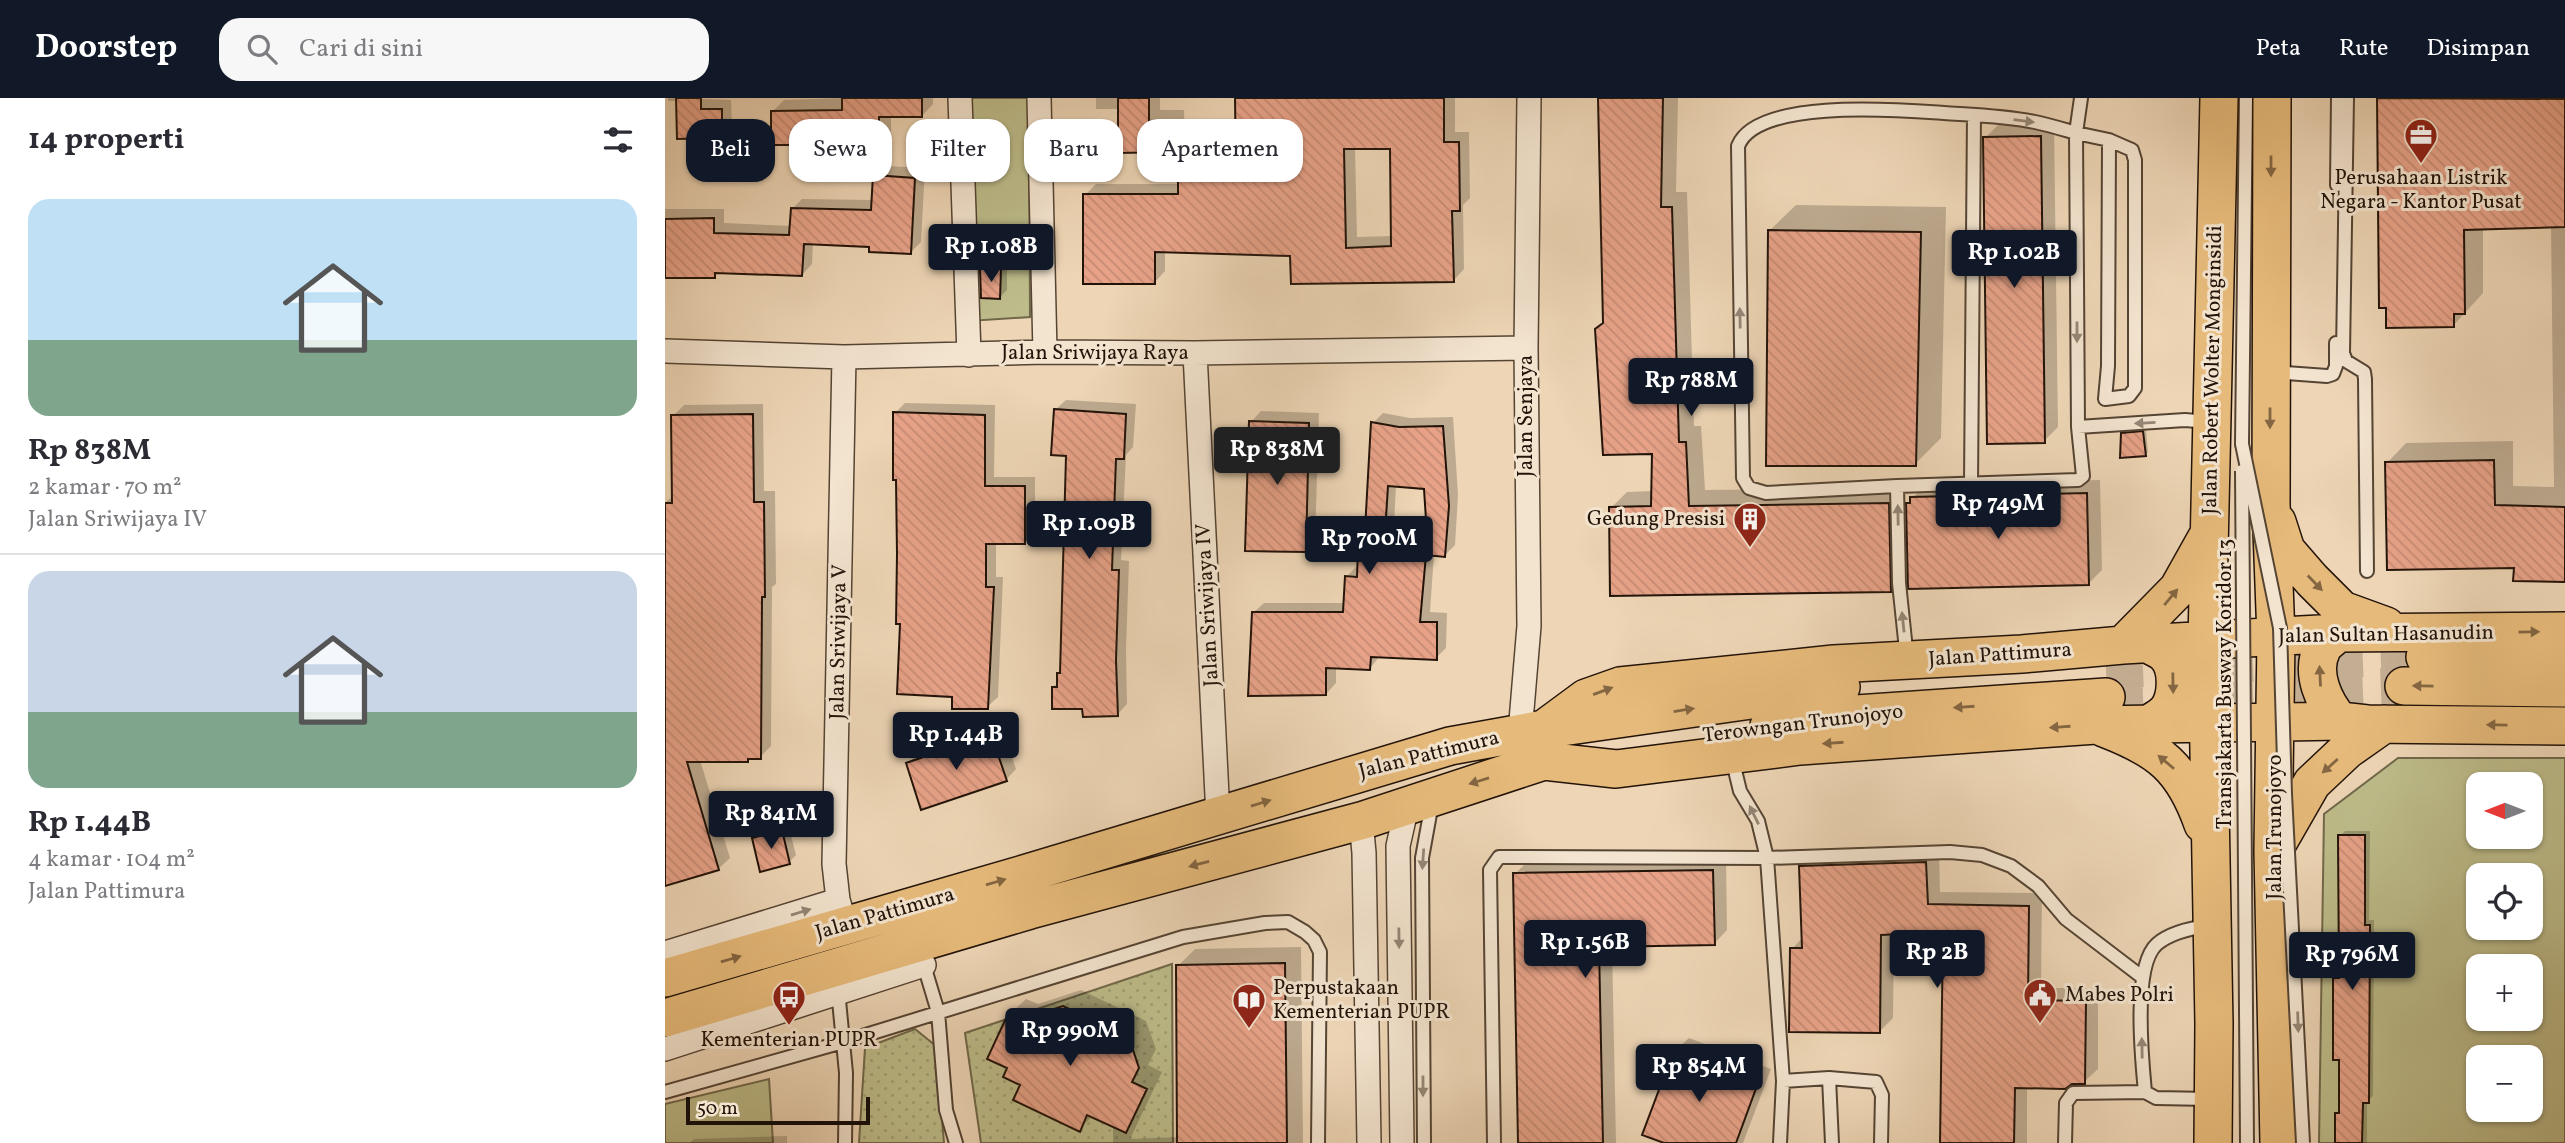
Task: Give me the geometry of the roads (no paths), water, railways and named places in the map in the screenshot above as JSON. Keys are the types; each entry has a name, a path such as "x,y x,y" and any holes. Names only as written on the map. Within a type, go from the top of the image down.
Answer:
{"main road":[{"name":"Jalan Robert Wolter Monginsidi","path":"2207,642 2209,403 2219,98"},
{"path":"2271,98 2271,504 2276,637"},
{"path":"2271,504 2286,550 2342,610 2405,659 2565,688"},
{"path":"2116,677 2178,589 2209,533"},
{"name":"Jalan Sultan Hasanudin","path":"2207,642 2338,633 2405,659 2565,631"},
{"path":"2338,633 2324,646 2319,674 2322,697 2340,721"},
{"name":"Jalan Trunojoyo","path":"2276,637 2273,851 2279,1143"},
{"path":"2207,642 2208,1099 2213,1143"},
{"name":"Jalan Pattimura","path":"665,978 842,913 1218,816 1450,746 1536,741 1616,769 1800,746 2116,677 2207,642"},
{"path":"2116,677 2164,653 2171,662 2175,681 2172,701 2165,713 2152,722"},
{"name":"Jalan Pattimura","path":"665,1018 835,981 921,954 1030,910 1361,821 1423,800 1536,741 1586,698 1620,685 1834,664 2022,654 2116,677 2152,722 2208,723"},
{"path":"2405,659 2565,660"},
{"path":"2116,677 2136,740 2179,774 2194,799 2209,842"},
{"name":"Terowngan Trunojoyo","path":"1536,741 1839,687 2116,677"},
{"path":"2208,723 2340,721 2565,726"},
{"path":"2273,851 2312,783 2347,750 2384,724"},
{"path":"2208,1099 2277,1095"}],"street":[{"path":"960,98 969,355"},
{"path":"1039,98 1045,352"},
{"name":"Jalan Senjaya","path":"1529,98 1526,348 1529,626 1536,741"},
{"name":"Jalan Sriwijaya Raya","path":"665,351 845,357 1045,352 1195,353 1526,348"},
{"name":"Jalan Sriwijaya IV","path":"1195,353 1218,816"},
{"name":"Jalan Sriwijaya V","path":"842,913 835,850 845,357"},
{"path":"1402,1143 1398,846 1423,800"},
{"path":"1361,821 1364,853 1369,1143"},
{"name":"Jalan Pattimura","path":"665,953 842,913"},
{"name":"Jalan Pattimura","path":"665,1049 835,981"}],"lane":[{"path":"2081,98 2076,133 2078,427 2083,476 2081,479 1766,493 1749,488 1742,478 1738,146 1746,132 1773,117 1862,103 2033,121 2076,133 2109,140 2132,150 2135,160 2135,388 2129,396 2105,399"},
{"name":"Transjakarta Busway Koridor 13","path":"2246,98 2242,444 2247,1143"},
{"path":"2338,98 2343,365"},
{"path":"2270,372 2327,376 2343,365 2347,98"},
{"path":"1971,484 1973,115"},
{"path":"2104,425 2108,366 2109,140"},
{"path":"2078,427 2186,420 2209,403 2202,261"},
{"path":"2343,365 2364,372 2365,379 2367,571"},
{"path":"2242,444 2280,628 2287,845 2303,1143"},
{"path":"1897,486 1899,583 1907,660"},
{"path":"1731,754 1740,790 1758,821 1767,858 1783,1081 1780,1143"},
{"path":"1423,800 1430,814 1422,858 1424,1143"},
{"path":"1494,1143 1490,870 1499,857 1767,858 1950,852 1982,855 2011,866 2038,886 2066,919 2142,977"},
{"path":"665,1092 843,1042 1183,937 1265,923 1288,922 1314,940 1320,952 1318,1143"},
{"path":"2145,1092 2141,1057 2142,977 2148,957 2157,944 2189,929 2206,926"},
{"path":"921,954 939,1012 946,1110 956,1143"},
{"path":"835,981 846,1073 845,1143"},
{"path":"1783,1081 1829,1079 1876,1082 1882,1095 1881,1143"},
{"path":"1829,1079 1832,1143"},
{"path":"2065,1143 2066,1103 2073,1093 2145,1092 2155,1098 2208,1099 2202,1143"}],"tunnel":[{"path":"2106,670 2406,657"},
{"path":"2106,697 2404,686"}],"place":[{"name":"Perusahaan Listrik Negara - Kantor Pusat","path":"2421,165"},
{"name":"Gedung Presisi","path":"1750,549"},
{"name":"Mabes Polri","path":"2040,1025"},
{"name":"Kementerian PUPR","path":"789,1027"},
{"name":"Perpustakaan Kementerian PUPR","path":"1249,1030"}]}
